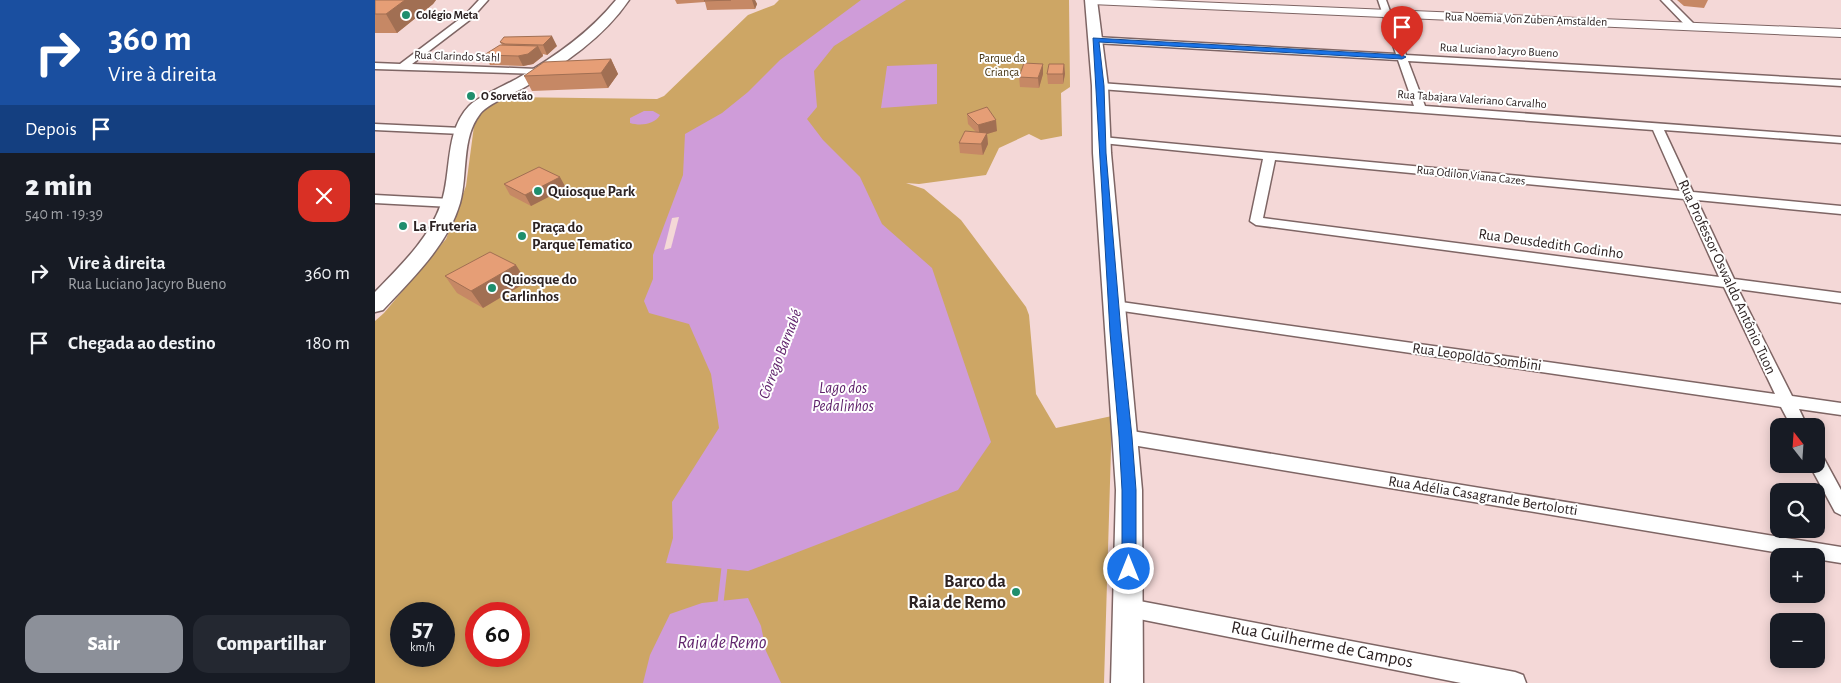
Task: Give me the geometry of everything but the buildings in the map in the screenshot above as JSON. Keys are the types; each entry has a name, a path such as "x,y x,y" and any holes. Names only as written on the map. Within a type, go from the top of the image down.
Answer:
{"main road":[{"path":"378,298 419,257 442,224 451,203 463,131 468,118 475,110 561,59 594,34 623,0"},
{"path":"1091,0 1100,86 1102,140 1129,490 1127,683"},
{"name":"Rua Noemia Von Zuben Amstalden","path":"1091,0 1841,33"}],"street":[{"path":"402,67 468,18 484,0"},
{"path":"1382,0 1420,108"},
{"path":"1665,0 1690,25"},
{"name":"Rua Luciano Jacyro Bueno","path":"1095,40 1841,83"},
{"name":"Rua Clarindo Stahl","path":"375,66 537,72"},
{"name":"Rua Tabajara Valeriano Carvalho","path":"1100,86 1841,140"},
{"path":"375,127 463,131"},
{"name":"Rua Professor Oswaldo Antônio Tuon","path":"1657,127 1729,284 1795,418"},
{"name":"Rua Odilon Viana Cazes","path":"1102,140 1841,210"},
{"name":"Rua Deusdedith Godinho","path":"1269,155 1256,221 1841,298"},
{"path":"375,200 451,203"},
{"name":"Rua Leopoldo Sombini","path":"1114,306 1841,409"},
{"name":"Rua Adélia Casagrande Bertolotti","path":"1126,437 1841,555"},
{"path":"1823,473 1841,507"},
{"name":"Rua Guilherme de Campos","path":"1129,608 1515,683"}],"green space":[{"name":"Parque da Criança","path":"779,0 1069,0 1070,87 1061,93 1062,136 1041,140 1029,134 999,148 986,175 919,184 906,183 924,189 961,220 1026,307 1029,315 1036,394 1056,428 1112,416 1104,683 375,683 375,321 384,313 446,239 466,186 474,126 480,113 505,97 657,99 664,96 748,15 774,5"}],"water":[{"name":"Lago dos Pedalinhos","path":"861,0 906,0 834,46 814,71 817,107 807,119 823,140 860,177 882,224 932,268 991,442 958,490 748,571 666,563 673,538 672,502 719,428 711,374 689,324 649,313 644,301 653,279 653,255 683,175 685,134 722,113 748,92 780,60"},
{"path":"937,64 937,104 881,108 887,66"},
{"path":"644,111 653,111 660,115 654,121 647,124 630,123 630,118"},
{"name":"Raia de Remo","path":"748,598 761,626 766,651 781,683 643,683 650,655 670,614 702,603"}],"pier":[{"path":"679,217 671,248 664,250 672,218"}],"waterway":[{"name":"Córrego Barnabé","path":"720,607 725,563"}],"place":[{"name":"Colégio Meta","path":"406,15"},
{"name":"O Sorvetão","path":"471,96"},
{"name":"Quiosque Park","path":"538,191"},
{"name":"La Fruteria","path":"403,226"},
{"name":"Praça do Parque Tematico","path":"522,236"},
{"name":"Quiosque do Carlinhos","path":"492,288"},
{"name":"Barco da Raia de Remo","path":"1016,592"}],"route":[{"path":"1129,569 1129,490 1126,437 1115,332 1102,153 1100,86 1095,40 1402,57"}]}
